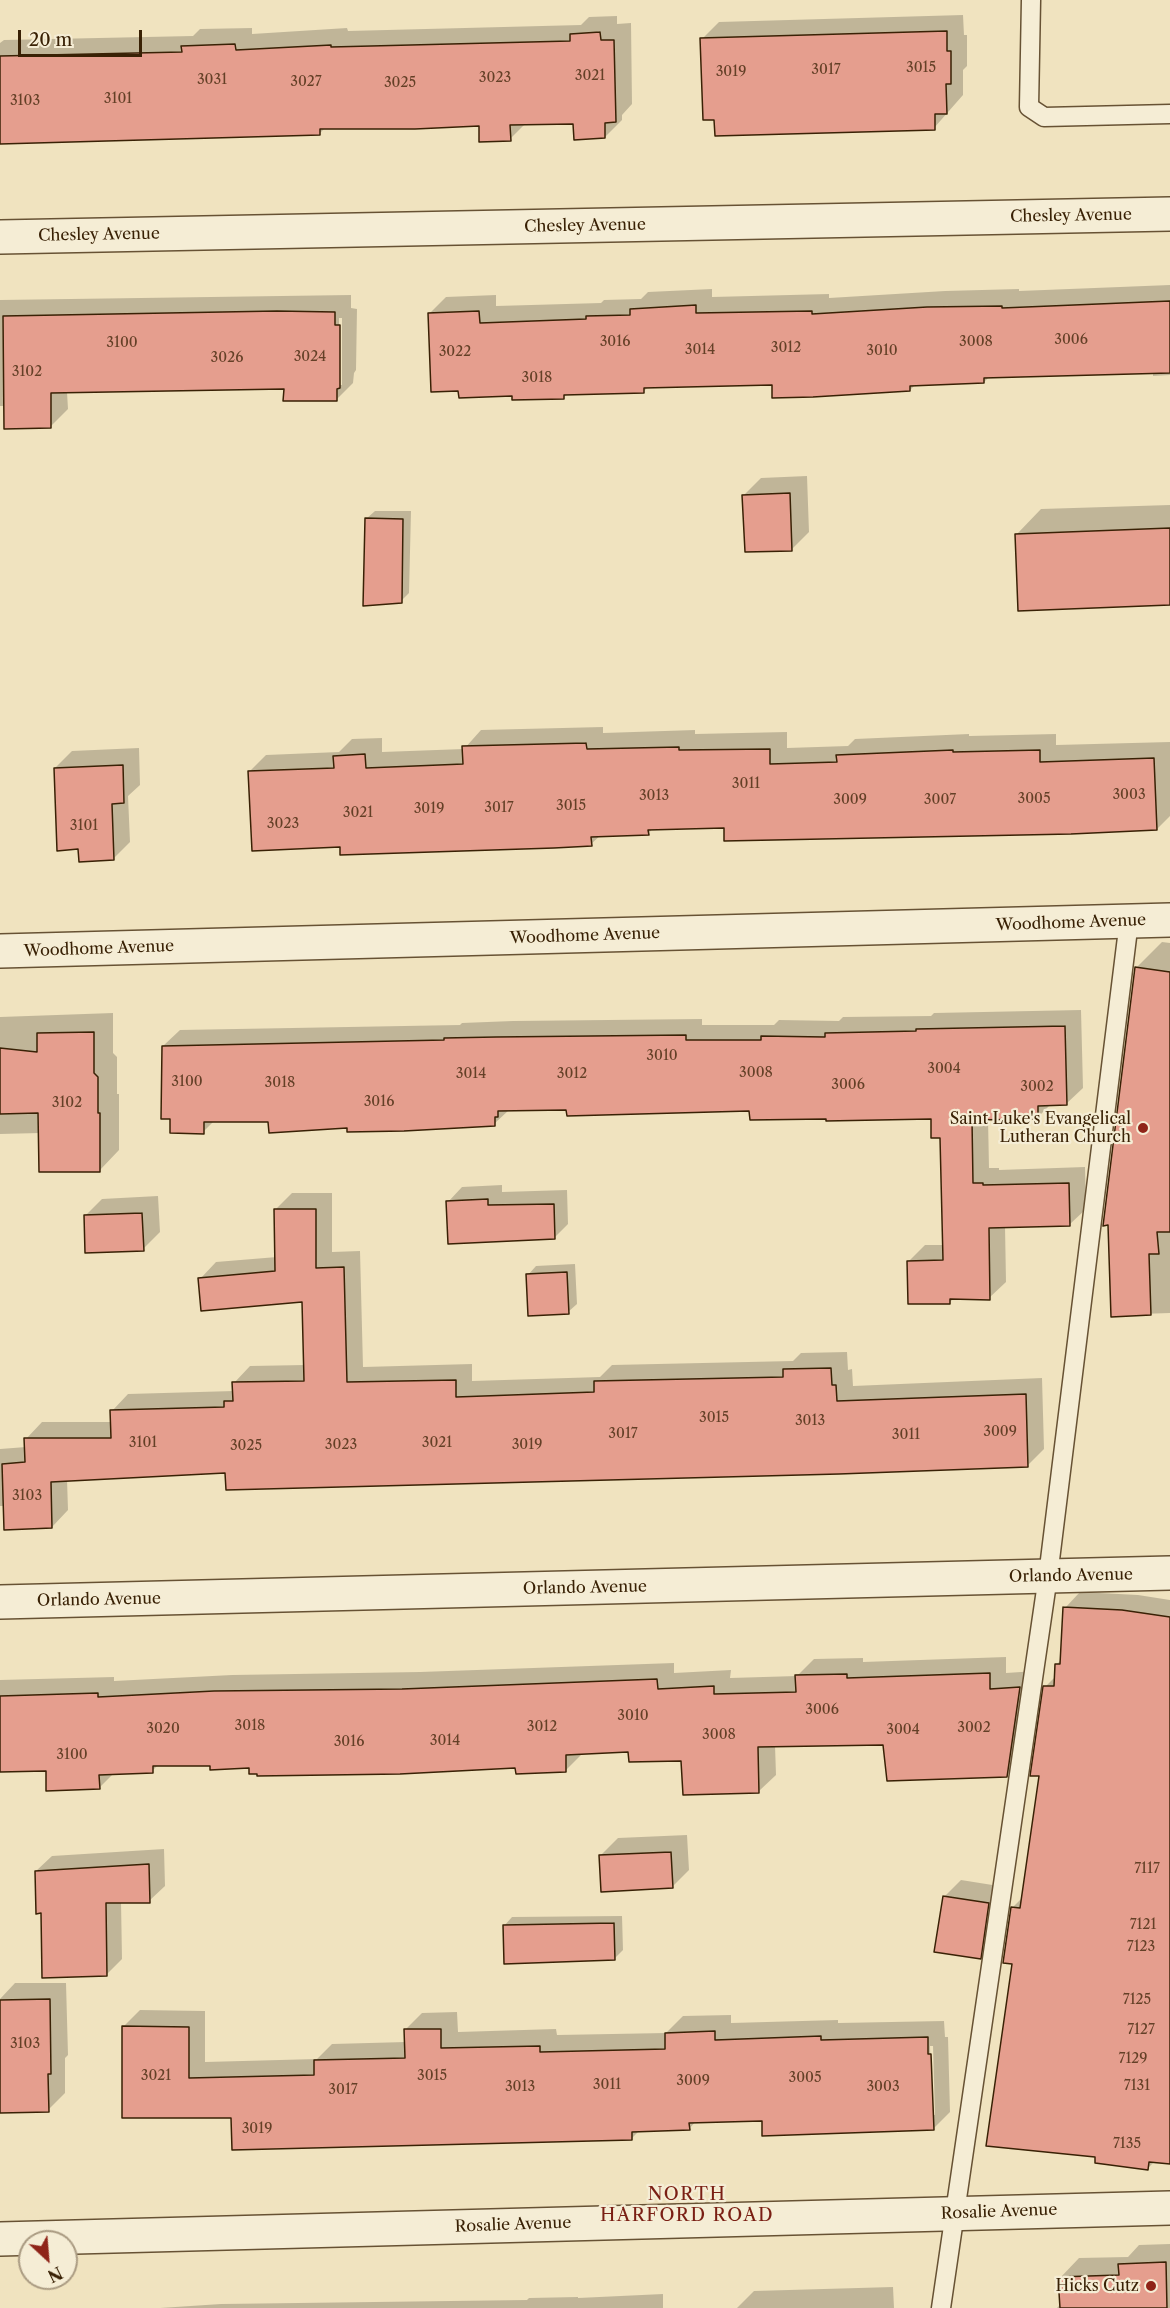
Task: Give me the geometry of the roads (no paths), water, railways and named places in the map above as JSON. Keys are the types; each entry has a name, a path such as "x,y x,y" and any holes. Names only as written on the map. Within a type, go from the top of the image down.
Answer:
{"street":[{"name":"Chesley Avenue","path":"0,237 1170,214"},
{"name":"Woodhome Avenue","path":"0,951 1170,920"},
{"name":"Orlando Avenue","path":"0,1602 1170,1573"},
{"name":"Rosalie Avenue","path":"0,2239 1170,2208"}],"lane":[{"path":"1031,0 1029,107 1044,117 1170,114"},
{"path":"941,2308 1048,1576 1128,921"}],"place":[{"name":"Saint Luke's Evangelical Lutheran Church","path":"1143,1128"},
{"name":"Hicks Cutz","path":"1151,2286"}],"district":[{"name":"NORTH HARFORD ROAD","path":"687,2205"}]}
